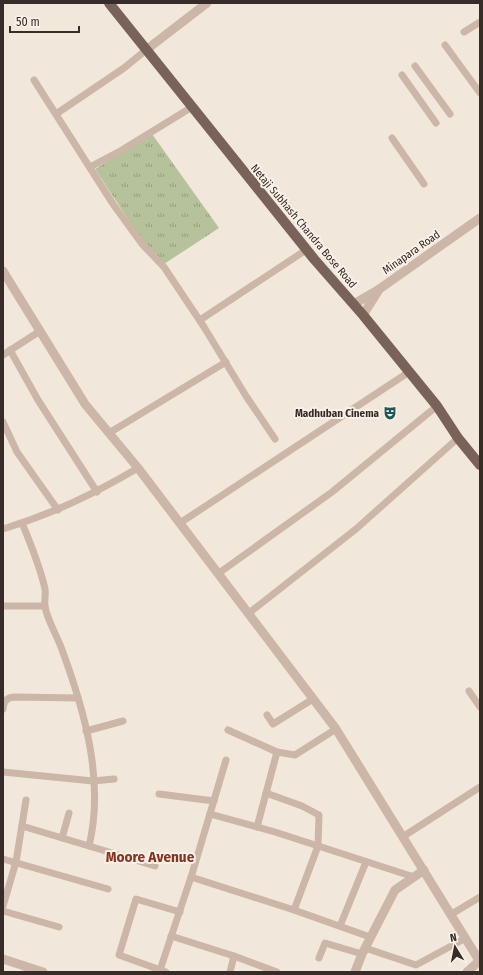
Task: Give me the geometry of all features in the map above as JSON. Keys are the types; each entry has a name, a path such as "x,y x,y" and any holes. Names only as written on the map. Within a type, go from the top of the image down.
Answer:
{"main road":[{"name":"Netaji Subhash Chandra Bose Road","path":"109,3 306,250 354,304 437,406 458,438 480,465"}],"street":[{"path":"56,114 124,68 207,3"},
{"path":"464,32 480,22"},
{"path":"445,45 480,93"},
{"path":"415,66 450,114"},
{"path":"402,75 436,123"},
{"path":"34,80 142,244 164,267 200,320 275,439"},
{"path":"90,167 122,150 192,107"},
{"path":"392,138 424,184"},
{"name":"Minapara Road","path":"354,304 378,290 480,218"},
{"path":"200,320 306,250"},
{"path":"3,272 85,404 138,468 250,613 336,729 404,836 464,938 480,961 467,972"},
{"path":"363,315 378,290"},
{"path":"3,355 40,331"},
{"path":"10,350 38,400 97,492"},
{"path":"110,433 226,362"},
{"path":"180,523 409,372"},
{"path":"219,573 332,492 437,406"},
{"path":"3,422 18,452 58,510"},
{"path":"250,613 356,529 458,438"},
{"path":"3,529 58,510 97,492 138,468"},
{"path":"22,523 40,569 46,591 45,606 61,647 78,698 86,730 93,781 95,812 88,846"},
{"path":"3,606 45,606"},
{"path":"469,691 480,708"},
{"path":"3,709 4,702 8,698 14,697 78,698"},
{"path":"267,715 273,724 313,699"},
{"path":"86,730 122,721"},
{"path":"228,730 276,752 295,755 336,729"},
{"path":"257,827 276,752"},
{"path":"180,912 136,899 119,956 163,971 171,936 180,912 191,877 226,760"},
{"path":"3,772 93,781 114,779"},
{"path":"404,836 480,787"},
{"path":"266,793 302,806 319,815 318,846 294,910"},
{"path":"159,794 214,802"},
{"path":"3,906 16,862 26,800"},
{"path":"62,838 69,813"},
{"path":"210,814 257,827 414,877"},
{"path":"22,826 155,866"},
{"path":"3,859 108,889"},
{"path":"340,926 366,862"},
{"path":"355,972 370,937 396,890 424,870"},
{"path":"191,877 294,910 370,937"},
{"path":"450,915 480,897"},
{"path":"3,911 59,927"},
{"path":"171,936 234,956 277,972"},
{"path":"319,958 325,942 416,965 464,938"},
{"path":"230,972 234,956"},
{"path":"3,959 43,972"}],"green space":[{"path":"152,134 219,228 164,264 147,248 95,169"}],"place":[{"name":"Madhuban Cinema","path":"390,413"}],"district":[{"name":"Moore Avenue","path":"150,857"}]}
